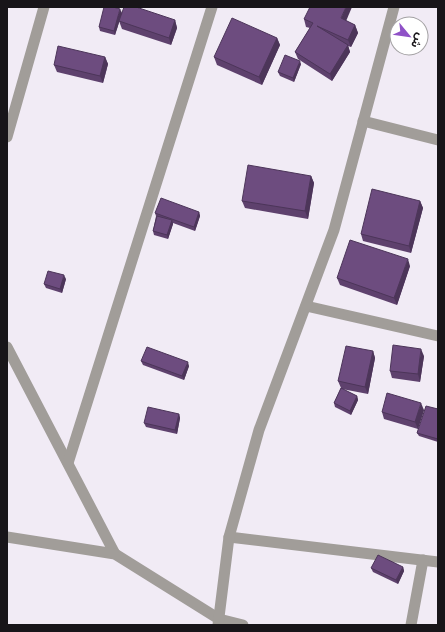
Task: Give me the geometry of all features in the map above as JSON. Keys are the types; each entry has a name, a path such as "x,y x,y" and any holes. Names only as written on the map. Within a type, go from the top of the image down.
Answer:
{"street":[{"path":"7,137 44,7"},
{"path":"68,463 212,7"},
{"path":"218,622 229,537 259,430 334,230 394,7"},
{"path":"363,121 438,140"},
{"path":"306,306 438,336"},
{"path":"7,347 115,554"},
{"path":"229,537 438,562"},
{"path":"7,538 115,554 218,622 243,625"},
{"path":"411,625 423,560"}],"building":[{"path":"104,7 120,9 114,31 99,27"},
{"path":"124,7 136,7 175,20 169,38 119,21"},
{"path":"310,7 346,7 341,18 355,25 348,40 317,26 348,45 330,74 295,52 313,23 304,19"},
{"path":"232,18 277,38 259,77 214,57"},
{"path":"58,46 105,57 100,76 54,65"},
{"path":"285,55 300,61 293,78 278,72"},
{"path":"248,165 311,176 305,211 242,201"},
{"path":"372,189 420,201 409,246 361,234"},
{"path":"161,198 199,212 194,227 155,213"},
{"path":"157,216 172,220 167,235 153,231"},
{"path":"350,240 408,259 394,298 337,278"},
{"path":"48,271 64,275 60,289 44,284"},
{"path":"393,345 421,349 418,374 390,371"},
{"path":"346,346 373,351 365,387 338,381"},
{"path":"147,347 188,362 182,376 141,361"},
{"path":"341,388 357,396 350,411 334,403"},
{"path":"387,393 421,403 415,422 382,412"},
{"path":"426,406 438,409 438,439 417,433"},
{"path":"148,407 179,414 175,430 144,423"},
{"path":"378,555 403,567 396,580 371,568"}]}
